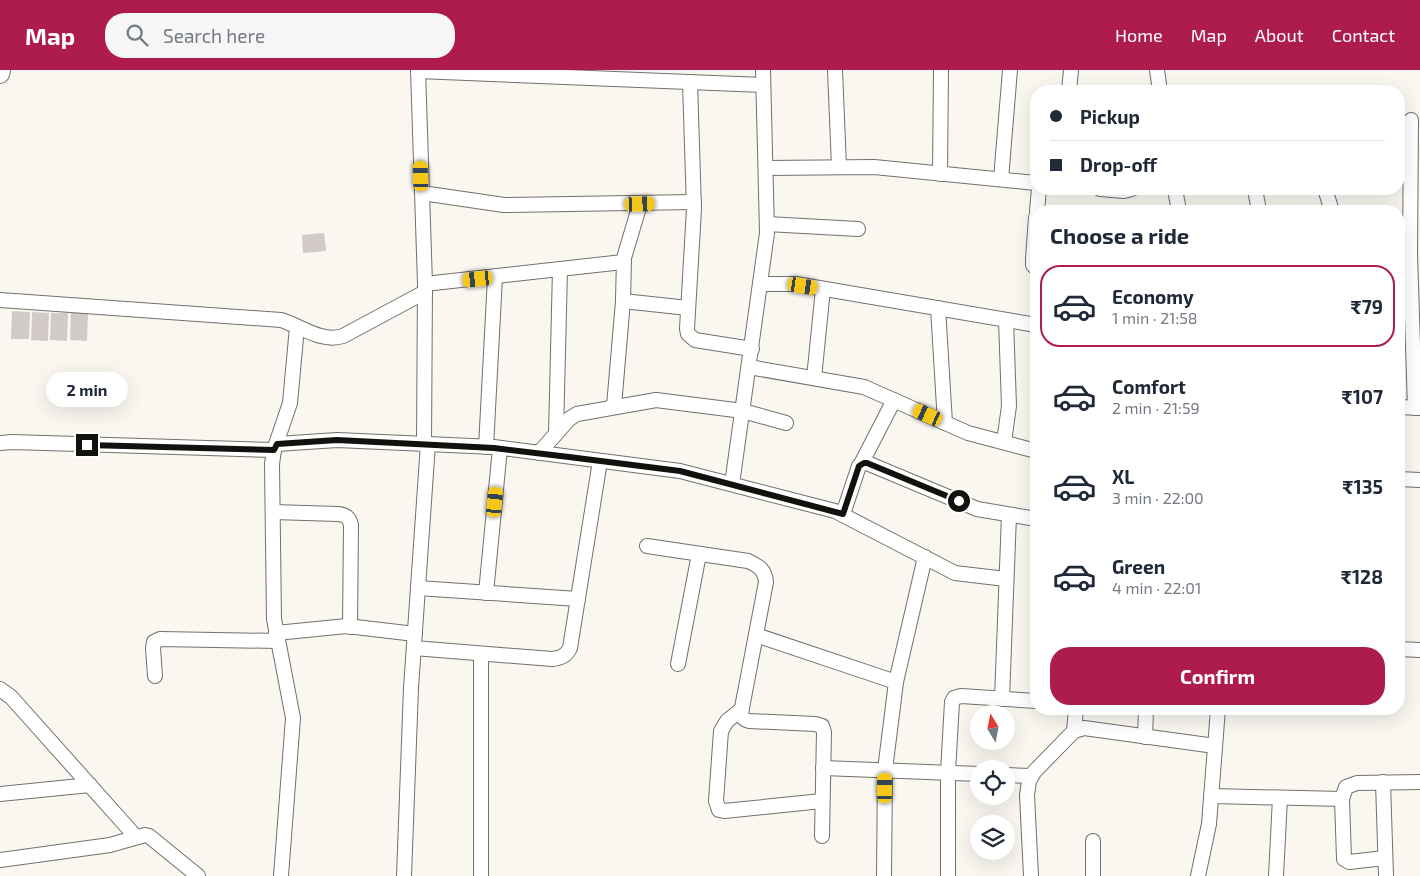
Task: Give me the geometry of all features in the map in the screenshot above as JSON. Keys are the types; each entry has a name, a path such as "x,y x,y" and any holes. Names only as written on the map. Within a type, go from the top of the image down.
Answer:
{"street":[{"path":"0,74 1,70"},
{"path":"404,876 414,648 426,444 425,288 418,70 558,74 763,85"},
{"path":"732,484 750,367 767,224 763,70"},
{"path":"835,70 839,168"},
{"path":"940,174 942,70"},
{"path":"1001,179 1010,70"},
{"path":"1070,85 1071,70"},
{"path":"1157,70 1159,85"},
{"path":"690,82 694,202 687,329 691,338 752,349"},
{"path":"1405,407 1418,408 1406,322 1410,254 1410,121"},
{"path":"766,168 874,167 1030,182"},
{"path":"422,194 504,205 694,202"},
{"path":"614,406 623,301 624,262 640,204"},
{"path":"767,224 858,229"},
{"path":"0,300 281,320 316,335 340,337 425,288 495,277 624,262"},
{"path":"556,434 560,269"},
{"path":"486,447 495,277"},
{"path":"760,284 796,284 1030,324"},
{"path":"814,378 823,289"},
{"path":"623,301 688,308"},
{"path":"938,308 945,423"},
{"path":"1004,442 1009,412 1006,320"},
{"path":"281,876 293,718 274,619 272,464 290,403 297,327"},
{"path":"750,367 864,387 968,433 1030,449"},
{"path":"538,453 569,419 577,414 656,400 743,411 786,424"},
{"path":"843,514 861,464 894,400"},
{"path":"0,443 276,447 337,440 500,448 680,471 843,514 955,573 1006,579"},
{"path":"486,593 500,448"},
{"path":"414,648 552,660 567,654 570,648 600,461"},
{"path":"861,464 867,463 977,509 1030,518"},
{"path":"1405,479 1420,480"},
{"path":"273,512 338,514 345,515 350,519 350,627"},
{"path":"1002,699 1009,515"},
{"path":"647,546 748,562 758,565 763,571 766,582 742,717 749,721 815,724 822,726 824,732 822,836"},
{"path":"678,664 699,554"},
{"path":"884,876 885,770 896,682 925,557"},
{"path":"418,588 578,599"},
{"path":"156,676 152,648 154,642 160,639 277,637 350,627 415,634"},
{"path":"756,635 896,682"},
{"path":"1405,649 1420,650"},
{"path":"481,654 481,876"},
{"path":"0,689 11,697 136,837"},
{"path":"948,876 948,772 952,702 954,698 961,696 1030,701"},
{"path":"742,709 727,721 721,731 716,801 719,810 724,812 822,801"},
{"path":"1074,732 1075,715"},
{"path":"1145,736 1146,715"},
{"path":"1198,876 1209,824 1218,715"},
{"path":"1030,876 1027,794 1031,776 1074,732 1084,728 1215,746"},
{"path":"823,768 970,773"},
{"path":"1015,775 1031,776"},
{"path":"1383,782 1386,876"},
{"path":"1385,858 1349,862 1344,859 1342,799 1346,787 1352,784 1420,782"},
{"path":"0,794 90,785"},
{"path":"1211,796 1342,799"},
{"path":"1276,876 1280,798"},
{"path":"0,860 110,845 145,835 149,836 198,876"},
{"path":"1093,841 1093,876"}],"building":[{"path":"324,233 326,251 303,253 302,235"},
{"path":"12,311 30,312 29,339 11,339"},
{"path":"32,312 49,313 48,341 31,340"},
{"path":"51,313 68,313 67,341 50,340"},
{"path":"71,313 88,313 87,341 70,340"}],"route":[{"path":"87,445 274,450 277,444 337,440 494,448 680,471 843,514 859,466 867,463 959,501"}]}
